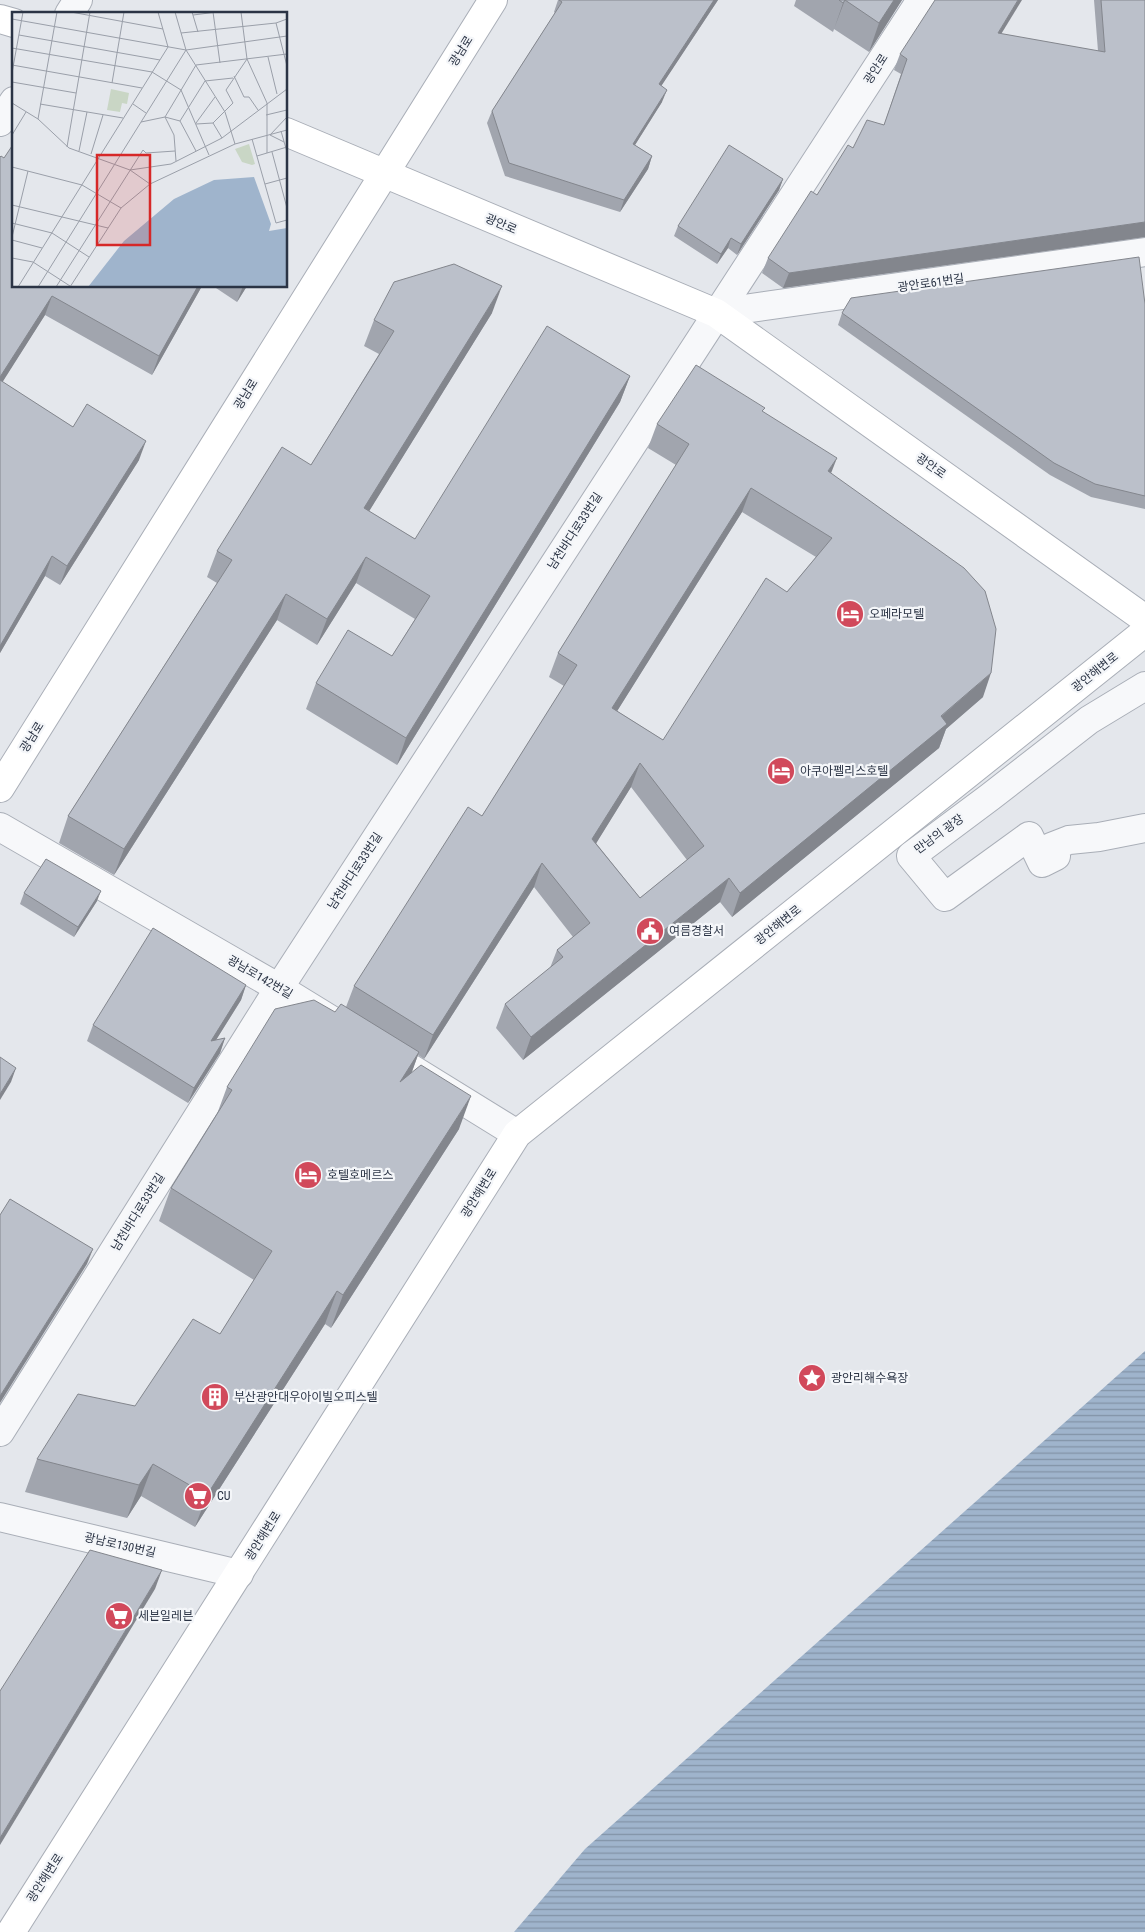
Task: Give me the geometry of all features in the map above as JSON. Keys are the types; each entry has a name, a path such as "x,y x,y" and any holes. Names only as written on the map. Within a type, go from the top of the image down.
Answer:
{"main road":[{"name":"광남로","path":"0,788 493,0"},
{"name":"광안로","path":"288,133 716,314 1145,619"},
{"name":"광안해변로","path":"11,1932 517,1134 1145,632"}],"street":[{"path":"70,12 78,0"},
{"name":"광안로","path":"716,314 922,0"},
{"path":"0,122 12,104"},
{"name":"광안로61번길","path":"716,314 1145,252"},
{"name":"남천바다로33번길","path":"0,1432 279,988 716,314"},
{"name":"만남의 광장","path":"1145,686 1088,720 911,856 945,897 1029,836 1042,863 1056,856 1051,847 1069,840 1099,837 1145,828"},
{"name":"광남로142번길","path":"0,827 279,988 517,1134"},
{"name":"광남로130번길","path":"0,1517 239,1574"}],"water":[{"path":"1145,1351 1145,1932 514,1932 585,1849"}],"building":[{"path":"559,0 714,0 659,84 667,90 633,144 652,156 624,200 509,163 492,111 562,2"},
{"path":"845,0 894,0 879,23"},
{"path":"935,0 1018,0 998,33 1105,52 1101,0 1145,0 1145,222 789,273 768,258 811,191 817,195 848,145 853,148 867,120 884,125 907,59 900,54"},
{"path":"729,145 783,179 741,244 731,238 721,254 678,226"},
{"path":"12,146 12,288 197,288 159,356 52,296 0,377 0,157 4,158"},
{"path":"1139,257 1145,304 1145,496 1095,484 1054,463 842,313 851,298"},
{"path":"454,264 502,286 364,508 415,539 547,326 630,376 406,738 316,683 348,630 392,656 430,596 366,557 327,619 286,594 124,849 68,816 232,560 217,551 282,447 311,465 394,331 374,320 394,282"},
{"path":"696,365 765,408 762,411 837,458 828,471 964,568 985,591 996,629 991,673 941,716 947,724 740,893 729,878 531,1037 505,1004 563,957 557,950 590,923 542,863 433,1035 354,986 468,807 482,816 577,665 558,653 689,444 657,424","holes":["751,488 832,538 787,592 766,578 663,740 612,708","640,763 704,846 640,898 592,839"]},
{"path":"0,380 73,427 87,404 146,441 67,566 52,556 0,646"},
{"path":"46,859 101,891 78,927 24,893"},
{"path":"153,928 246,985 211,1041 225,1038 194,1088 93,1025"},
{"path":"314,1000 335,1012 341,1004 419,1052 400,1082 421,1065 471,1096 343,1295 337,1291 207,1495 153,1464 139,1485 37,1459 78,1394 135,1406 193,1319 220,1334 272,1251 171,1188 232,1090 227,1087 275,1009"},
{"path":"0,1057 16,1068 0,1094"},
{"path":"10,1199 93,1249 0,1396 0,1215"},
{"path":"90,1550 162,1570 0,1838 0,1691"}],"place":[{"name":"오페라모텔","path":"850,614"},
{"name":"아쿠아펠리스호텔","path":"781,771"},
{"name":"여름경찰서","path":"650,931"},
{"name":"호텔호메르스","path":"308,1175"},
{"name":"광안리해수욕장","path":"812,1378"},
{"name":"부산광안대우아이빌오피스텔","path":"215,1397"},
{"name":"CU","path":"198,1496"},
{"name":"세븐일레븐","path":"119,1616"}]}
